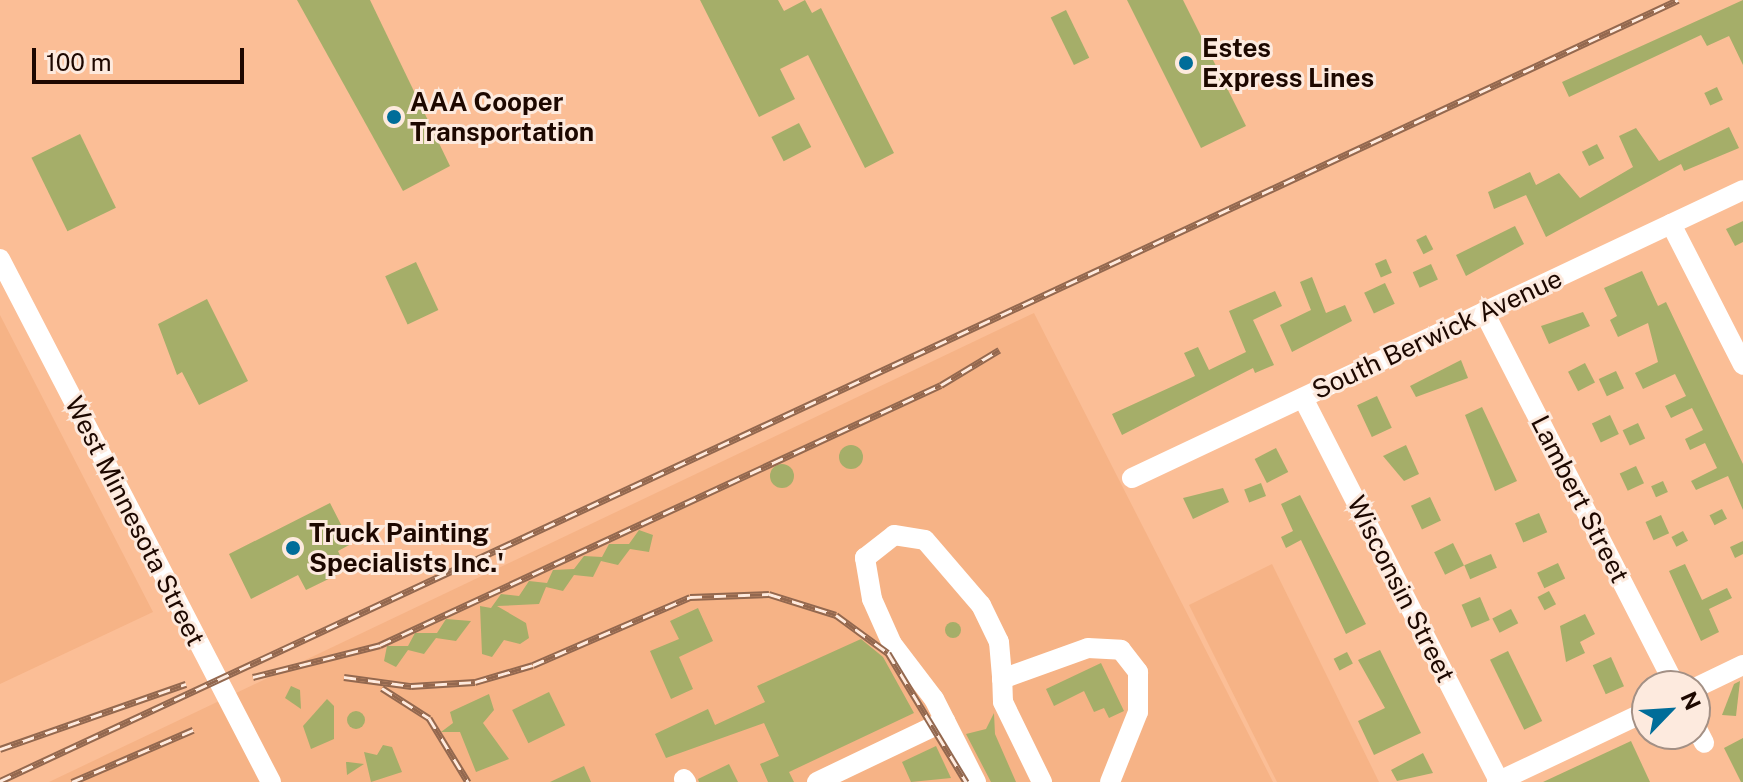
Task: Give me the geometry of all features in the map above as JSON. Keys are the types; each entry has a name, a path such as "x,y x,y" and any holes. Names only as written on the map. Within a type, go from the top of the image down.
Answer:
{"street":[{"name":"South Berwick Avenue","path":"1132,478 1743,190"},
{"path":"1671,224 1743,365"},
{"name":"West Minnesota Street","path":"0,259 271,782"},
{"name":"Lambert Street","path":"1484,312 1667,670"},
{"name":"Wisconsin Street","path":"1303,398 1498,782"},
{"path":"976,782 945,721 892,644 872,599 865,558 894,535 925,540 981,605 999,642 1003,702 1042,782"},
{"path":"1002,679 1088,648 1121,650 1138,672 1138,712 1110,782"},
{"path":"1711,680 1743,665"},
{"path":"1498,782 1631,719"},
{"path":"817,782 945,721"}],"shaded area":[{"path":"1034,313 1273,782 49,782"},
{"path":"0,315 153,612 0,684"},
{"path":"1272,564 1379,782 1277,782 1189,605"}],"building":[{"name":"AAA Cooper Transportation","path":"297,0 370,0 450,166 403,191"},
{"path":"700,0 778,0 784,11 805,0 812,13 821,8 894,153 865,168 808,55 780,69 795,99 759,117"},
{"name":"Estes Express Lines","path":"1127,0 1183,0 1246,126 1201,148"},
{"path":"1743,0 1743,65 1729,36 1707,46 1701,35 1569,97 1562,82"},
{"path":"1066,10 1089,58 1074,65 1051,17"},
{"path":"1717,87 1723,100 1710,106 1704,93"},
{"path":"799,123 811,147 784,161 771,137"},
{"path":"1729,127 1739,148 1684,171 1681,164 1546,237 1526,195 1494,209 1488,192 1530,172 1536,185 1559,173 1580,198 1633,167 1619,136 1636,128 1659,161"},
{"path":"80,134 116,208 67,231 31,158"},
{"path":"1597,144 1604,158 1589,166 1582,152"},
{"path":"1743,221 1743,242 1735,246 1726,229"},
{"path":"1515,226 1524,244 1466,276 1456,255"},
{"path":"1426,235 1433,249 1423,254 1416,240"},
{"path":"1386,259 1392,273 1381,277 1375,264"},
{"path":"416,262 438,310 408,324 385,276"},
{"path":"1431,264 1438,280 1420,288 1413,272"},
{"path":"1642,271 1658,306 1666,302 1743,464 1743,510 1728,476 1696,490 1691,481 1717,468 1705,443 1690,450 1685,439 1703,430 1692,408 1671,418 1665,406 1686,396 1675,374 1643,389 1635,373 1658,362 1648,323 1618,337 1610,320 1617,316 1604,288"},
{"path":"1312,277 1326,313 1345,305 1352,321 1292,352 1280,325 1311,310 1300,282"},
{"path":"1385,283 1395,304 1374,314 1364,293"},
{"path":"1275,291 1282,306 1253,320 1274,365 1255,373 1253,368 1122,435 1112,414 1195,376 1184,353 1198,347 1209,370 1246,352 1229,311"},
{"path":"207,299 248,381 199,405 182,372 177,375 158,324"},
{"path":"1583,312 1590,326 1549,344 1541,326"},
{"path":"1461,360 1468,378 1416,397 1410,386"},
{"path":"1585,363 1595,383 1578,391 1568,372"},
{"path":"1616,371 1624,388 1607,396 1599,379"},
{"path":"1377,396 1392,428 1372,437 1357,405"},
{"path":"1482,407 1517,481 1495,491 1465,415"},
{"path":"1610,415 1619,434 1601,442 1592,423"},
{"path":"1638,423 1645,438 1630,446 1623,430"},
{"path":"851,445 862,452 863,457 856,468 851,469 840,462 839,457 846,446"},
{"path":"1406,445 1419,474 1404,481 1383,456"},
{"path":"1276,448 1288,472 1267,483 1255,459"},
{"path":"782,464 793,471 794,476 787,487 782,488 771,481 770,476 777,465"},
{"path":"1636,466 1644,483 1628,491 1620,474"},
{"path":"1663,481 1668,492 1656,497 1651,486"},
{"path":"1261,483 1266,496 1249,503 1244,489"},
{"path":"1223,488 1229,502 1193,519 1183,498"},
{"path":"1300,495 1366,624 1346,634 1301,540 1286,548 1281,537 1293,531 1281,504"},
{"path":"1430,497 1441,521 1422,529 1411,506"},
{"name":"Truck Painting Specialists Inc.'","path":"330,503 351,544 338,551 347,570 306,590 298,575 251,599 229,554"},
{"path":"1722,509 1727,519 1715,525 1710,515"},
{"path":"1539,513 1547,532 1523,542 1515,523"},
{"path":"1661,515 1669,533 1654,540 1645,522"},
{"path":"639,530 653,535 649,552 630,549 618,565 601,561 593,577 574,575 563,591 546,587 539,604 497,606 526,623 529,638 520,644 504,640 492,657 482,654 480,606 491,608 501,594 519,596 529,581 547,583 553,570 574,569 584,556 602,557 609,544 629,544"},
{"path":"1683,531 1688,541 1676,547 1671,537"},
{"path":"1743,541 1743,554 1735,558 1730,547"},
{"path":"1453,543 1464,565 1445,575 1434,552"},
{"path":"1491,554 1497,568 1470,579 1464,565"},
{"path":"1558,563 1565,578 1544,588 1537,573"},
{"path":"1685,564 1702,600 1727,588 1732,598 1709,609 1719,632 1701,641 1669,571"},
{"path":"1549,591 1556,604 1545,610 1538,597"},
{"path":"1480,597 1490,620 1471,628 1462,605"},
{"path":"698,608 713,641 679,657 693,689 671,699 650,651 679,639 670,621"},
{"path":"1511,609 1518,623 1500,633 1492,619"},
{"path":"1585,614 1595,634 1580,642 1585,653 1566,662 1560,626"},
{"path":"446,619 471,621 456,641 436,638 424,654 408,650 396,667 384,661 387,646 408,646 415,633 437,633"},
{"path":"950,622 956,622 961,630 959,636 950,638 945,633 945,627"},
{"path":"861,639 883,657 914,713 789,772 794,782 768,782 760,764 779,756 764,723 666,758 655,734 708,709 715,725 765,702 757,686"},
{"path":"1380,650 1421,733 1374,755 1358,721 1385,708 1358,660"},
{"path":"1508,651 1542,721 1524,730 1490,660"},
{"path":"1347,652 1353,664 1340,670 1334,659"},
{"path":"1611,657 1624,686 1606,694 1593,665"},
{"path":"1101,663 1124,711 1109,718 1104,708 1094,712 1084,691 1054,706 1046,689"},
{"path":"1740,681 1736,716 1722,715 1734,684"},
{"path":"291,686 300,690 301,709 285,698"},
{"path":"549,692 565,725 528,743 512,710"},
{"path":"489,694 494,710 483,723 509,759 476,772 460,732 441,732 453,723 450,712"},
{"path":"327,699 334,706 334,739 311,749 303,726"},
{"path":"356,711 365,720 356,729 347,720"},
{"path":"994,713 995,734 1016,782 991,782 966,734 986,729"},
{"path":"1743,738 1743,782 1741,782 1724,748"},
{"path":"1631,741 1631,750 1635,750 1650,782 1543,782"},
{"path":"383,745 392,747 402,772 371,782 364,752 377,755"},
{"path":"936,746 951,778 911,782 902,762"},
{"path":"1423,753 1433,773 1397,781 1391,770"},
{"path":"348,762 364,764 347,775"},
{"path":"729,764 738,782 699,782 698,779"},
{"path":"584,766 591,782 550,782"}],"railway":[{"path":"0,781 1678,0"},
{"path":"253,677 380,645 941,385 999,350"},
{"path":"344,677 411,686 475,682 533,665 690,597 769,594 836,615 888,653 966,782"},
{"path":"0,749 186,684"},
{"path":"382,688 429,718 468,782"},
{"path":"72,782 193,730"}],"place":[{"name":"Estes Express Lines","path":"1186,63"},
{"name":"AAA Cooper Transportation","path":"394,117"},
{"name":"Truck Painting Specialists Inc.'","path":"293,548"}]}
